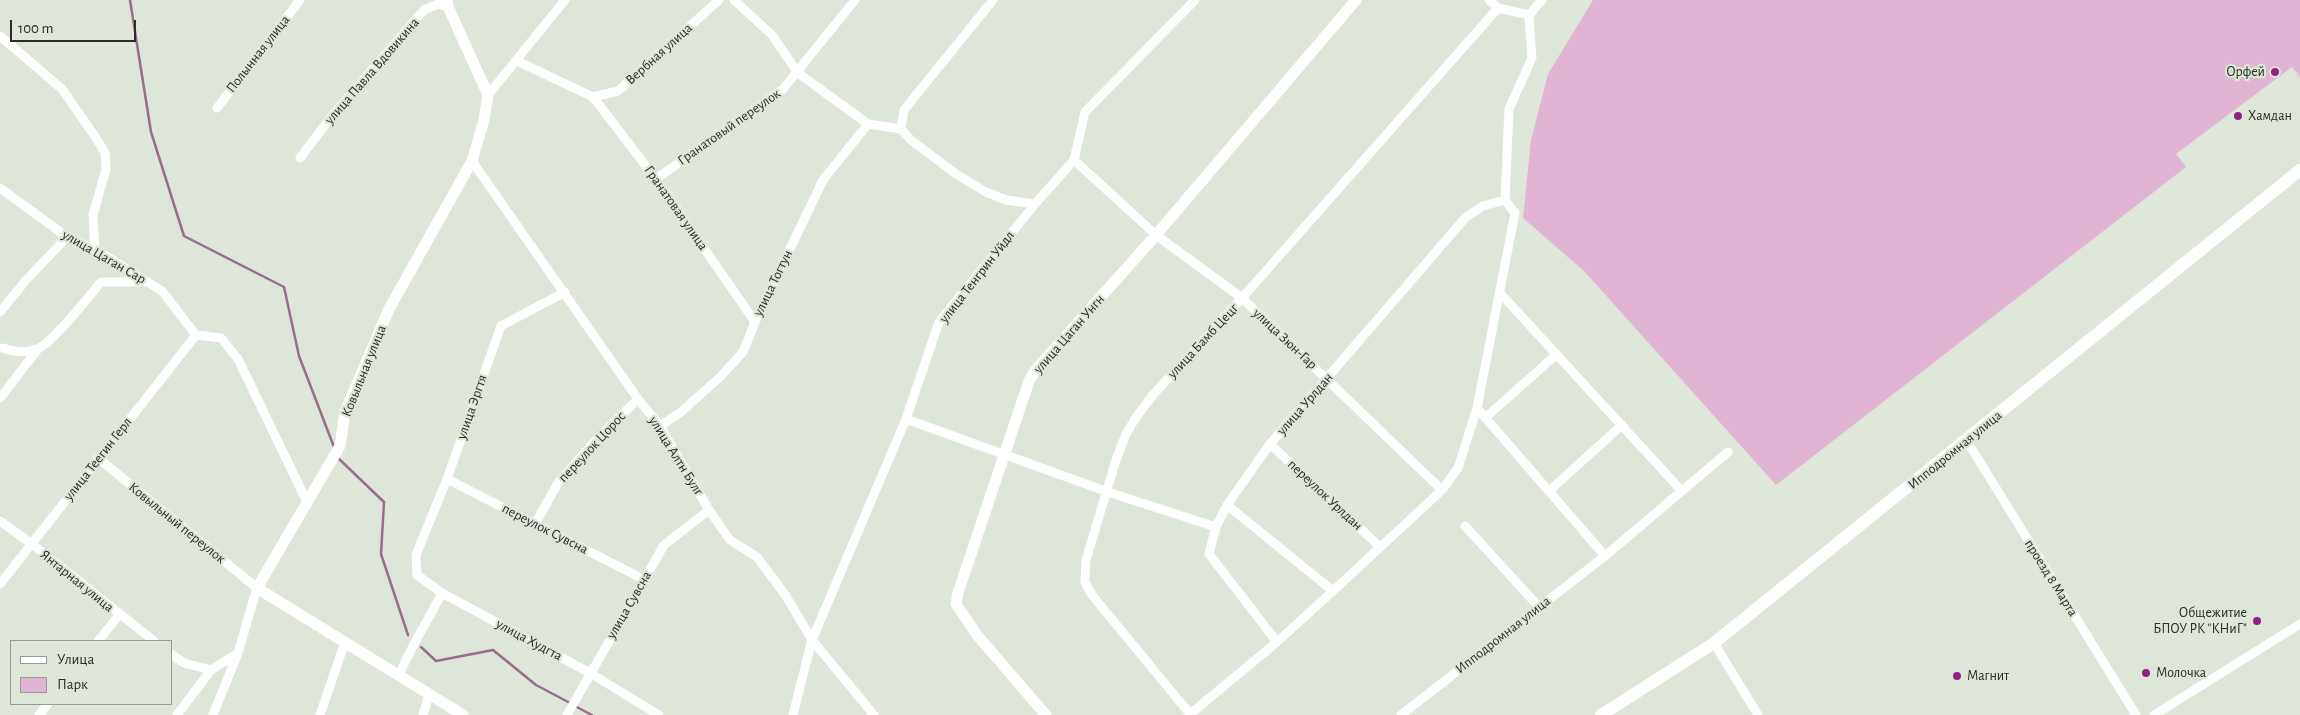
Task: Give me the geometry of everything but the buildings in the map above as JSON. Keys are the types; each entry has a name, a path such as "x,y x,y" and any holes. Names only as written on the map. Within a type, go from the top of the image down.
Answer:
{"main road":[{"name":"Ипподромная улица","path":"1601,715 1714,643 1967,441 2300,170"}],"street":[{"name":"Полынная улица","path":"217,108 300,0"},
{"path":"447,2 488,95 565,0"},
{"name":"Вербная улица","path":"593,97 618,91 719,0"},
{"path":"734,0 772,36 798,72 868,124 901,129 911,140 956,174 986,192 1006,200 1035,204"},
{"name":"Гранатовый переулок","path":"656,179 784,89 855,0"},
{"path":"901,129 904,110 993,0"},
{"name":"улица Тенгрин Уйдл","path":"793,715 812,640 906,419 939,322 1035,204 1074,160 1085,112 1195,0"},
{"name":"улица Цаган Унгн","path":"1046,715 977,635 956,604 1003,453 1034,372 1156,235 1356,0"},
{"path":"1489,0 1498,8 1529,15"},
{"path":"1190,714 1277,642 1333,591 1442,490 1458,468 1477,408 1515,213 1506,200 1509,109 1532,58 1529,15 1542,0"},
{"name":"улица Павла Вдовикина","path":"300,158 331,117 424,10 447,2"},
{"name":"улица Бамб Цецг","path":"1190,714 1092,595 1085,582 1086,560 1126,434 1152,396 1242,298 1498,8"},
{"path":"0,36 62,89 105,154 106,169 93,215 95,249"},
{"path":"517,61 593,97"},
{"name":"Ковыльная улица","path":"213,715 238,653 257,588 308,504 340,446 345,412 389,309 472,160 484,120 488,95"},
{"name":"Гранатовая улица","path":"593,97 656,179 754,322"},
{"name":"улица Тогтун","path":"660,426 681,412 726,371 743,352 754,322 823,180 868,124"},
{"name":"улица Алтн Булг","path":"472,160 638,399 660,426 709,510 730,540 757,557 786,596 812,640 874,715"},
{"name":"улица Зюн-Гар","path":"1074,160 1156,235 1242,298 1442,490"},
{"name":"улица Цаган Сар","path":"0,188 67,237 95,249 162,291 196,335"},
{"name":"улица Урлдан","path":"1277,642 1209,554 1216,527 1227,505 1270,444 1466,217 1483,206 1506,200"},
{"path":"0,312 27,279 67,237"},
{"path":"0,398 38,349 55,334 101,282 148,282"},
{"name":"улица Эргтя","path":"416,555 447,479 501,326 565,292"},
{"path":"1500,293 1682,490"},
{"path":"196,335 221,338 238,358 308,504"},
{"name":"улица Теегин Герл","path":"0,584 196,335"},
{"path":"1,348 13,352 38,349"},
{"path":"1485,418 1556,354"},
{"name":"переулок Цорос","path":"535,524 558,482 595,441 638,399"},
{"path":"1477,408 1606,556"},
{"path":"906,419 1108,492 1216,527"},
{"path":"1549,491 1622,425"},
{"name":"проезд 8 Марта","path":"1967,441 2136,715"},
{"name":"переулок Урлдан","path":"1270,444 1380,546"},
{"name":"Ипподромная улица","path":"1401,715 1606,556 1728,452"},
{"name":"Ковыльный переулок","path":"98,458 257,588"},
{"name":"переулок Сувсна","path":"447,479 643,579"},
{"path":"1227,505 1333,591"},
{"name":"улица Сувсна","path":"567,715 664,545 709,510"},
{"name":"Янтарная улица","path":"0,520 153,640"},
{"path":"1465,526 1539,608"},
{"name":"улица Худгта","path":"416,555 417,575 442,593 590,673 659,715"},
{"path":"257,588 463,715"},
{"path":"399,676 409,651 420,636 442,593"},
{"path":"99,640 119,615"},
{"path":"2154,715 2300,624"},
{"path":"320,715 345,642"},
{"path":"1714,643 1758,715"},
{"path":"178,715 211,670 238,653"},
{"path":"172,655 184,663 211,670"},
{"path":"423,715 429,694"}],"green space":[{"path":"1593,0 2300,0 2300,77 2292,67 2176,154 2186,167 1776,485 1585,272 1523,218 1531,140 1548,74"}],"waterway":[{"path":"130,0 151,132 184,236 284,287 299,356 334,447"},
{"path":"338,458 384,502 381,554 408,635"},
{"path":"421,647 436,661 493,650 536,685 570,703"},
{"path":"575,706 592,715"}],"place":[{"name":"Орфей","path":"2275,72"},
{"name":"Хамдан","path":"2238,116"},
{"name":"Общежитие БПОУ РК \"КНиГ\"","path":"2257,621"},
{"name":"Молочка","path":"2146,673"},
{"name":"Магнит","path":"1957,676"}]}
